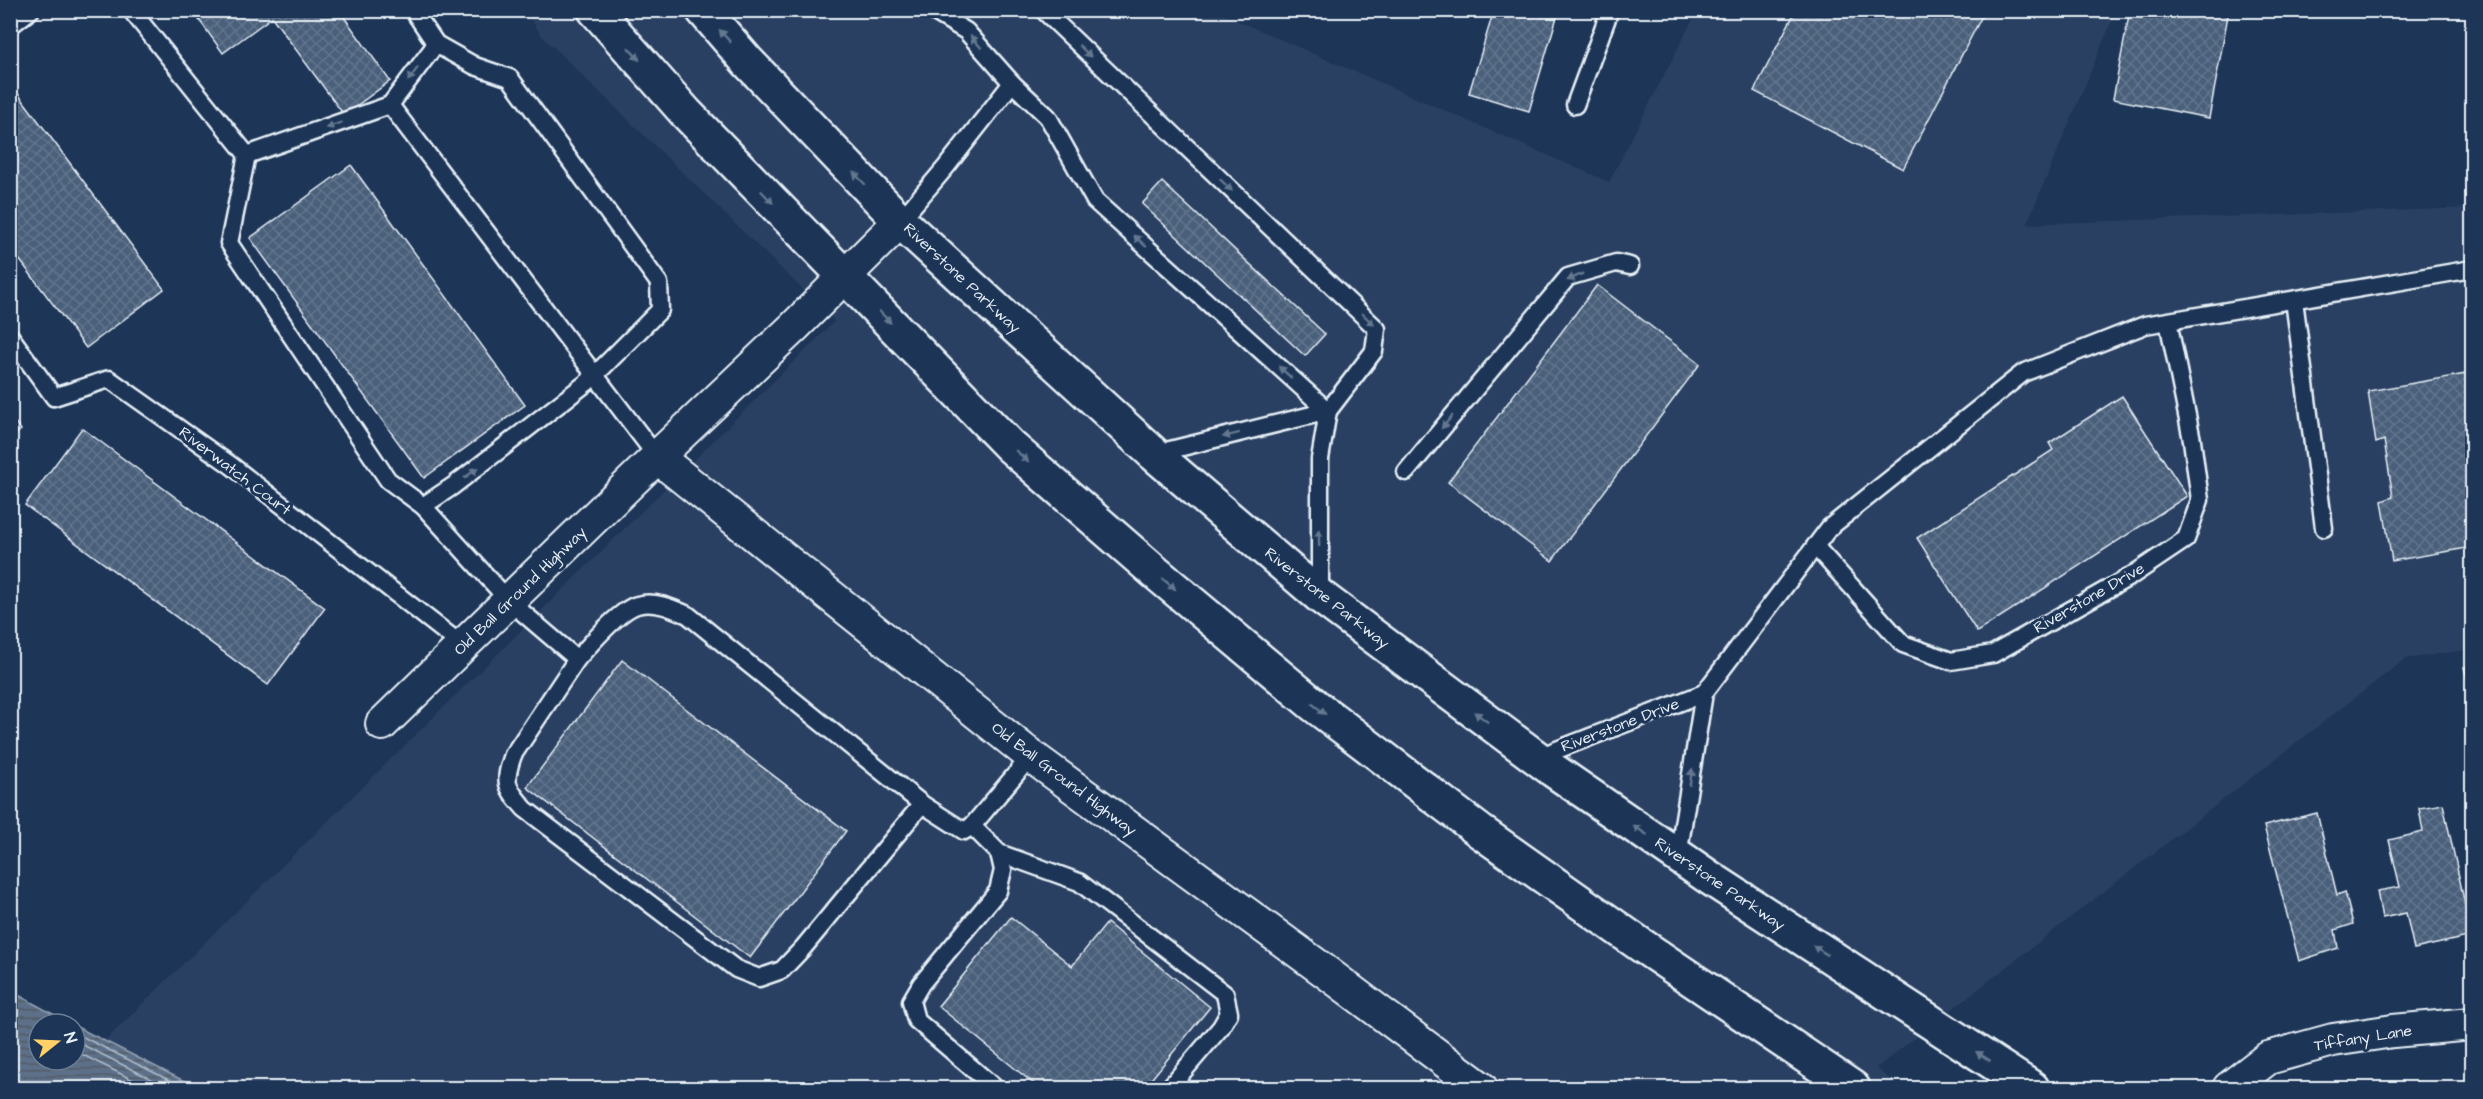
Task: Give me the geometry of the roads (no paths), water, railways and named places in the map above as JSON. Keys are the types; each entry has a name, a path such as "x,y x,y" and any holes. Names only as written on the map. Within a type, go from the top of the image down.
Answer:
{"main road":[{"path":"595,10 686,113 1010,446 1156,573 1314,705 1481,832 1641,945 1853,1089"},
{"name":"Riverstone Parkway","path":"703,10 747,61 900,220 1154,454 1320,597 1536,758 1678,856 2032,1089"}],"street":[{"name":"Old Ball Ground Highway","path":"382,724 794,327 900,220"},
{"name":"Old Ball Ground Highway","path":"657,457 1031,756 1326,972 1481,1089"},
{"name":"Tiffany Lane","path":"2229,1089 2268,1058 2333,1040 2393,1031 2472,1024"}],"lane":[{"path":"10,26 32,10"},
{"path":"131,10 247,155 230,243 388,480 423,506 509,601 578,659"},
{"path":"413,10 436,44 475,66 510,78 659,283 660,310 596,375 453,486 423,506"},
{"path":"931,10 966,31 1012,83 1048,117 1095,201 1328,411"},
{"path":"1042,10 1377,329 1374,351 1328,411 1320,459 1320,597"},
{"path":"1575,105 1610,10"},
{"path":"247,155 390,105 436,44"},
{"path":"900,220 946,167 1012,83"},
{"path":"390,105 657,457"},
{"path":"1406,472 1569,277 1617,263 1630,266"},
{"name":"Riverstone Drive","path":"1678,856 1704,693 1829,528 2023,374 2145,325 2472,269"},
{"path":"2294,300 2324,528"},
{"name":"Riverstone Drive","path":"1815,546 1904,644 1951,661 1993,654 2131,576 2186,539 2200,500 2192,440 2168,321"},
{"name":"Riverwatch Court","path":"10,336 54,397 109,379 232,466 463,646"},
{"path":"1154,454 1328,411"},
{"path":"922,804 803,948 782,970 759,978 736,969 525,809 508,789 507,770 513,754 578,659 611,623 636,605 663,604 688,615 922,804 964,831 972,826 1031,756"},
{"name":"Riverstone Drive","path":"1536,758 1704,693"},
{"path":"972,826 999,853 1079,882 1225,994 1229,1013 1221,1027 1169,1089"},
{"path":"994,1089 916,1020 911,1001 921,984 998,891 1003,870 999,853"}],"water":[{"path":"11,991 49,1012 27,1012 27,1072 87,1072 87,1032 182,1080 214,1088 11,1088"}]}
